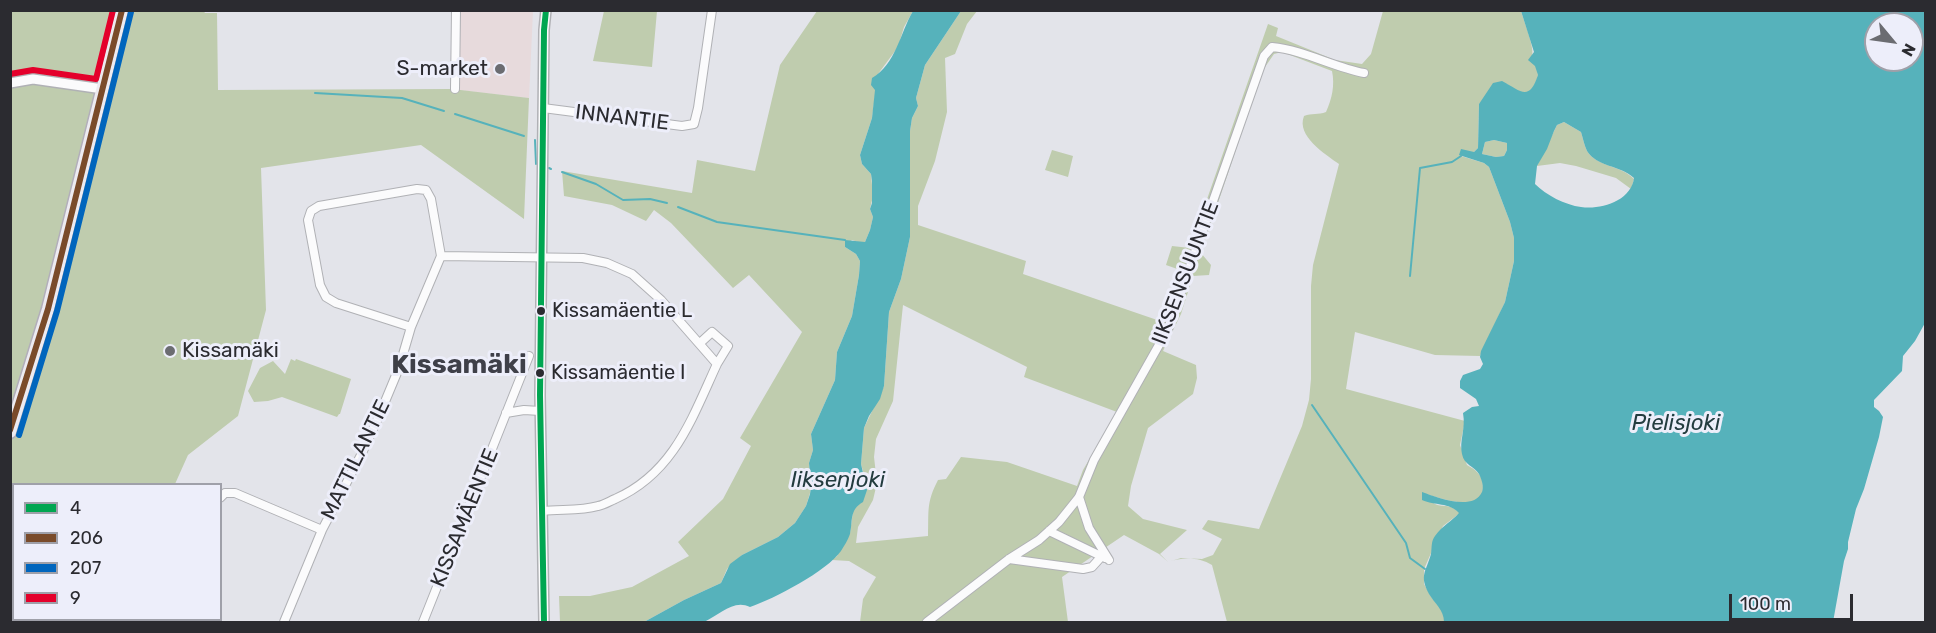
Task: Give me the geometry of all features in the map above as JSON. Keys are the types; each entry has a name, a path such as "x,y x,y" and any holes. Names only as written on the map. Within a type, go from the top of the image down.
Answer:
{"main road":[{"path":"10,432 48,309 122,10"}],"street":[{"path":"455,89 456,10"},
{"path":"544,622 540,411 546,10"},
{"name":"INNANTIE","path":"543,108 682,126 694,124 711,10"},
{"name":"IIKSENSUUNTIE","path":"927,622 1009,559 1039,540 1070,511 1079,497 1094,460 1168,329 1264,56 1272,47 1286,48 1335,66 1364,73"},
{"path":"10,83 33,79 103,89"},
{"path":"411,327 336,303 326,297 320,285 308,220 311,211 319,206 417,189 426,190 431,199 441,256 583,258 607,263 632,274 661,300 717,364"},
{"name":"MATTILANTIE","path":"284,622 322,530 379,416 399,368 411,327 441,256"},
{"path":"543,511 598,506 633,491 652,477 679,444 728,346 712,332 700,343"},
{"name":"KISSAMÄENTIE","path":"423,622 529,356"},
{"path":"506,413 524,410 540,411"},
{"path":"222,496 225,493 236,493 322,530"},
{"path":"1049,531 1109,560 1089,528 1079,497"},
{"path":"1009,559 1083,569 1092,567 1101,557"}],"shaded area":[{"path":"458,11 533,11 529,98 458,90"}],"green space":[{"path":"203,10 205,13 217,13 218,90 452,89 529,98 524,219 421,145 261,168 266,310 238,416 188,455 175,483 12,483 12,621 115,622 11,622 10,11"},
{"path":"604,11 657,11 652,67 593,61"},
{"path":"817,11 913,11 904,27 898,47 878,74 872,118 860,155 862,164 871,174 873,196 870,209 873,217 865,242 852,240 845,247 856,254 860,261 859,275 852,316 837,352 835,380 811,434 813,450 809,463 811,487 806,506 795,523 778,537 742,555 727,569 721,583 644,622 560,622 559,596 590,596 632,587 689,556 678,542 723,499 751,446 740,438 802,332 749,275 733,288 671,223 654,210 646,221 612,205 564,196 562,171 692,193 697,160 755,171 780,65"},
{"path":"961,11 977,11 967,24 955,54 945,58 947,112 935,161 918,206 918,225 1026,261 1023,274 1163,322 1172,308 1183,271 1166,265 1172,246 1190,248 1268,24 1278,28 1276,36 1335,60 1362,64 1371,54 1383,11 1521,11 1531,41 1532,56 1538,73 1537,80 1532,89 1526,92 1518,91 1507,84 1479,104 1478,148 1474,152 1461,156 1484,163 1489,167 1514,238 1514,261 1505,302 1480,356 1435,355 1355,332 1346,389 1465,421 1460,445 1467,465 1482,479 1481,496 1476,501 1458,502 1422,493 1435,504 1450,507 1460,513 1443,526 1424,569 1424,584 1441,609 1444,622 1227,622 1212,565 1202,560 1190,559 1168,562 1159,554 1124,535 1062,577 1068,622 860,622 863,599 876,577 849,561 832,560 837,556 850,533 853,511 866,482 861,464 864,428 884,386 889,312 901,279 910,237 910,131 912,118 918,106 916,98 925,65","holes":["1282,52 1332,71 1333,76 1332,92 1326,112 1304,116 1303,123 1304,131 1313,144 1339,164 1313,265 1309,400 1302,426 1259,529 1208,520 1202,529 1222,539 1213,555 1202,559 1181,558 1168,562 1160,554 1187,530 1143,519 1128,506 1131,486 1148,428 1193,394 1197,378 1196,365 1163,351 1181,314 1193,276 1209,275 1211,265 1201,253 1263,70 1274,54","903,305 1027,367 1024,377 1117,412 1083,470 1077,486 1007,462 961,457 946,479 938,480 934,488 929,507 928,536 856,543 858,527 873,500 877,483 874,457 876,439 893,401"]},
{"path":"1564,122 1581,132 1586,149 1591,156 1629,174 1634,179 1631,189 1616,178 1576,166 1560,163 1537,166 1557,125"},
{"path":"1494,140 1507,143 1504,156 1482,154 1485,142"},
{"path":"1052,150 1073,156 1068,177 1045,170"},
{"path":"291,359 351,379 337,417 282,397 254,402 248,391 260,368 273,361 285,374"}],"water":[{"name":"Iiksenjoki","path":"913,11 961,11 925,65 916,98 918,106 912,118 910,131 910,237 901,279 889,312 884,386 880,399 864,428 861,464 867,490 863,502 855,509 849,536 841,551 824,567 786,591 760,603 750,607 732,606 699,623 644,622 721,583 730,564 742,555 778,537 795,523 806,506 811,487 809,463 813,450 811,434 835,380 837,352 852,316 859,275 860,261 856,254 845,247 845,240 865,242 873,217 870,209 872,203 871,174 862,164 860,155 872,118 875,90 871,85 872,78 887,65"},
{"name":"Pielisjoki","path":"1521,11 1925,11 1925,323 1903,356 1902,371 1874,400 1874,407 1883,417 1864,489 1856,509 1833,622 1444,622 1441,611 1426,588 1424,578 1435,536 1459,513 1451,507 1422,500 1422,492 1463,502 1477,498 1482,492 1479,474 1465,461 1461,449 1463,413 1472,407 1479,406 1476,399 1460,388 1460,381 1463,375 1480,369 1483,364 1480,357 1481,351 1505,302 1514,261 1514,238 1510,222 1489,167 1484,163 1459,155 1461,149 1474,152 1478,148 1479,104 1493,83 1502,81 1524,92 1531,89 1538,75 1535,66 1528,60 1534,52","holes":["1564,122 1581,132 1586,149 1591,156 1634,178 1632,186 1621,198 1606,205 1581,207 1556,199 1535,184 1537,166 1557,125","1494,140 1507,143 1504,156 1482,154 1485,142"]}],"waterway":[{"path":"315,93 402,98 444,111"},
{"path":"455,114 524,136"},
{"path":"535,140 536,164"},
{"path":"1410,276 1420,168 1452,162 1461,156"},
{"path":"562,172 596,184 623,200 650,199 667,203"},
{"path":"678,207 717,222 845,240"},
{"path":"1312,405 1406,543 1410,558 1425,569"}],"transit line":[{"name":"9","path":"10,74 33,70 96,79 113,10"},
{"name":"206","path":"10,430 48,309 122,10"},
{"name":"4","path":"544,622 540,395 546,10"},
{"name":"207","path":"19,435 57,311 131,12"}],"place":[{"name":"S-market","path":"500,69"},
{"name":"Kissamäentie L","path":"541,311"},
{"name":"Kissamäki","path":"170,351"},
{"name":"Kissamäentie I","path":"540,373"}],"district":[{"name":"Kissamäki","path":"459,365"}]}
